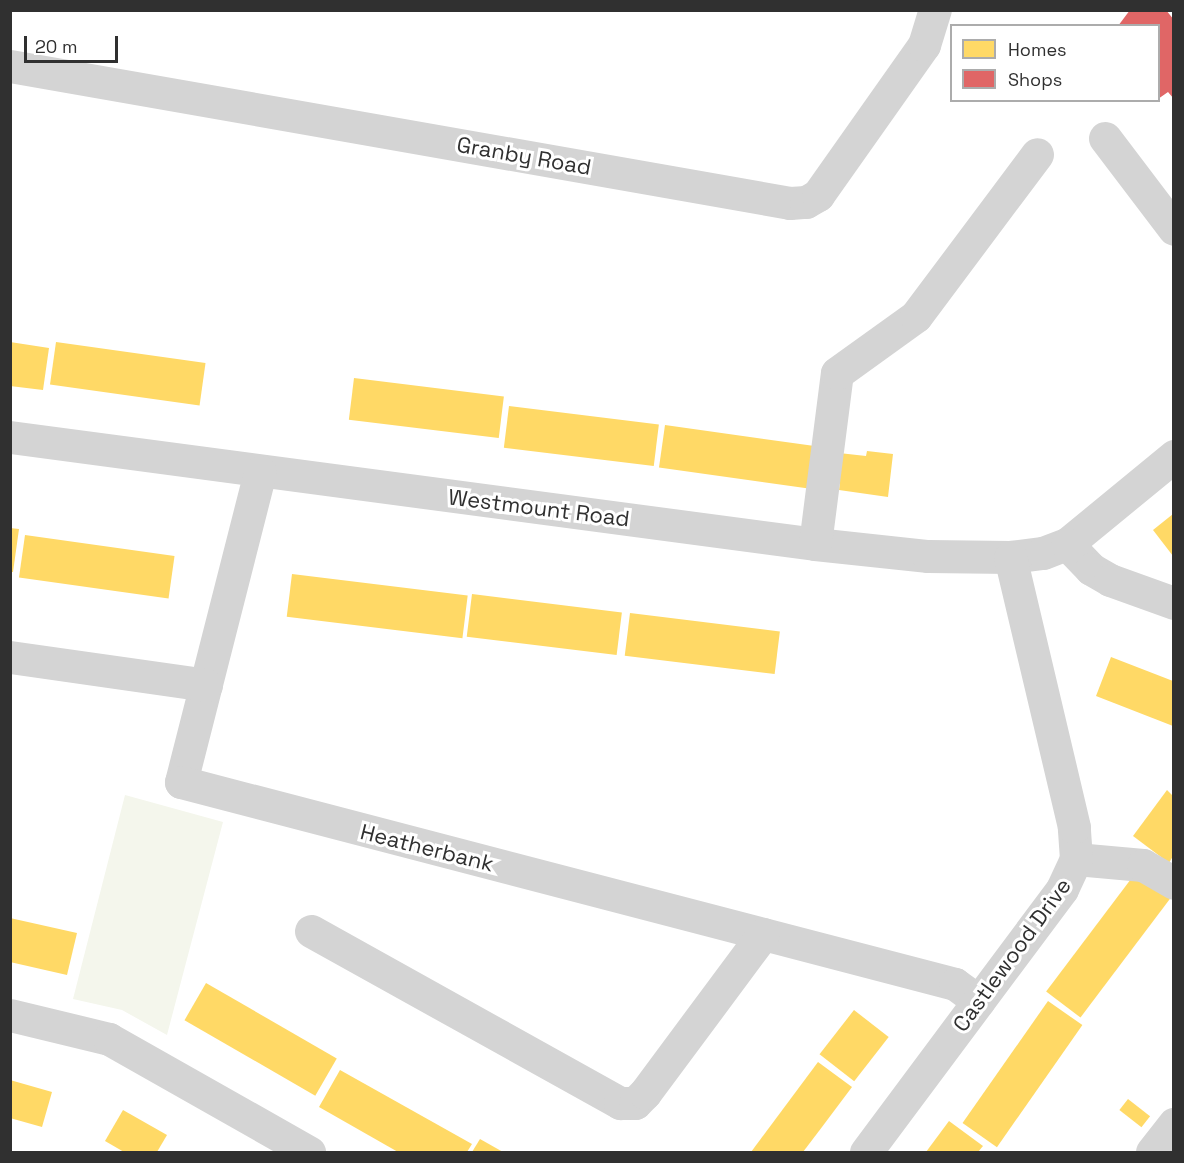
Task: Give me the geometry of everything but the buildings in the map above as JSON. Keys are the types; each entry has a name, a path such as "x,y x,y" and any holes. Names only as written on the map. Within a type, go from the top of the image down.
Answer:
{"street":[{"name":"Granby Road","path":"10,66 790,203 806,202 818,195 924,45 935,10"},
{"path":"1105,138 1173,229"},
{"path":"815,544 837,373 916,316 1037,154"},
{"name":"Westmount Road","path":"10,437 815,544 928,556 1010,557 1043,553 1067,544 1173,456"},
{"name":"Heatherbank","path":"260,472 181,782 955,984 978,1001"},
{"path":"1067,544 1091,569 1110,580 1173,603"},
{"name":"Castlewood Drive","path":"866,1152 1062,889 1076,859 1074,827 1010,557"},
{"path":"10,657 206,685"},
{"path":"1076,859 1143,865 1173,884"},
{"path":"311,932 620,1103 636,1103 645,1093 763,934"},
{"path":"10,1015 109,1039 309,1152"},
{"path":"1152,1152 1173,1124"}],"shaded area":[{"path":"125,795 223,822 167,1035 122,1010 73,999"}]}
